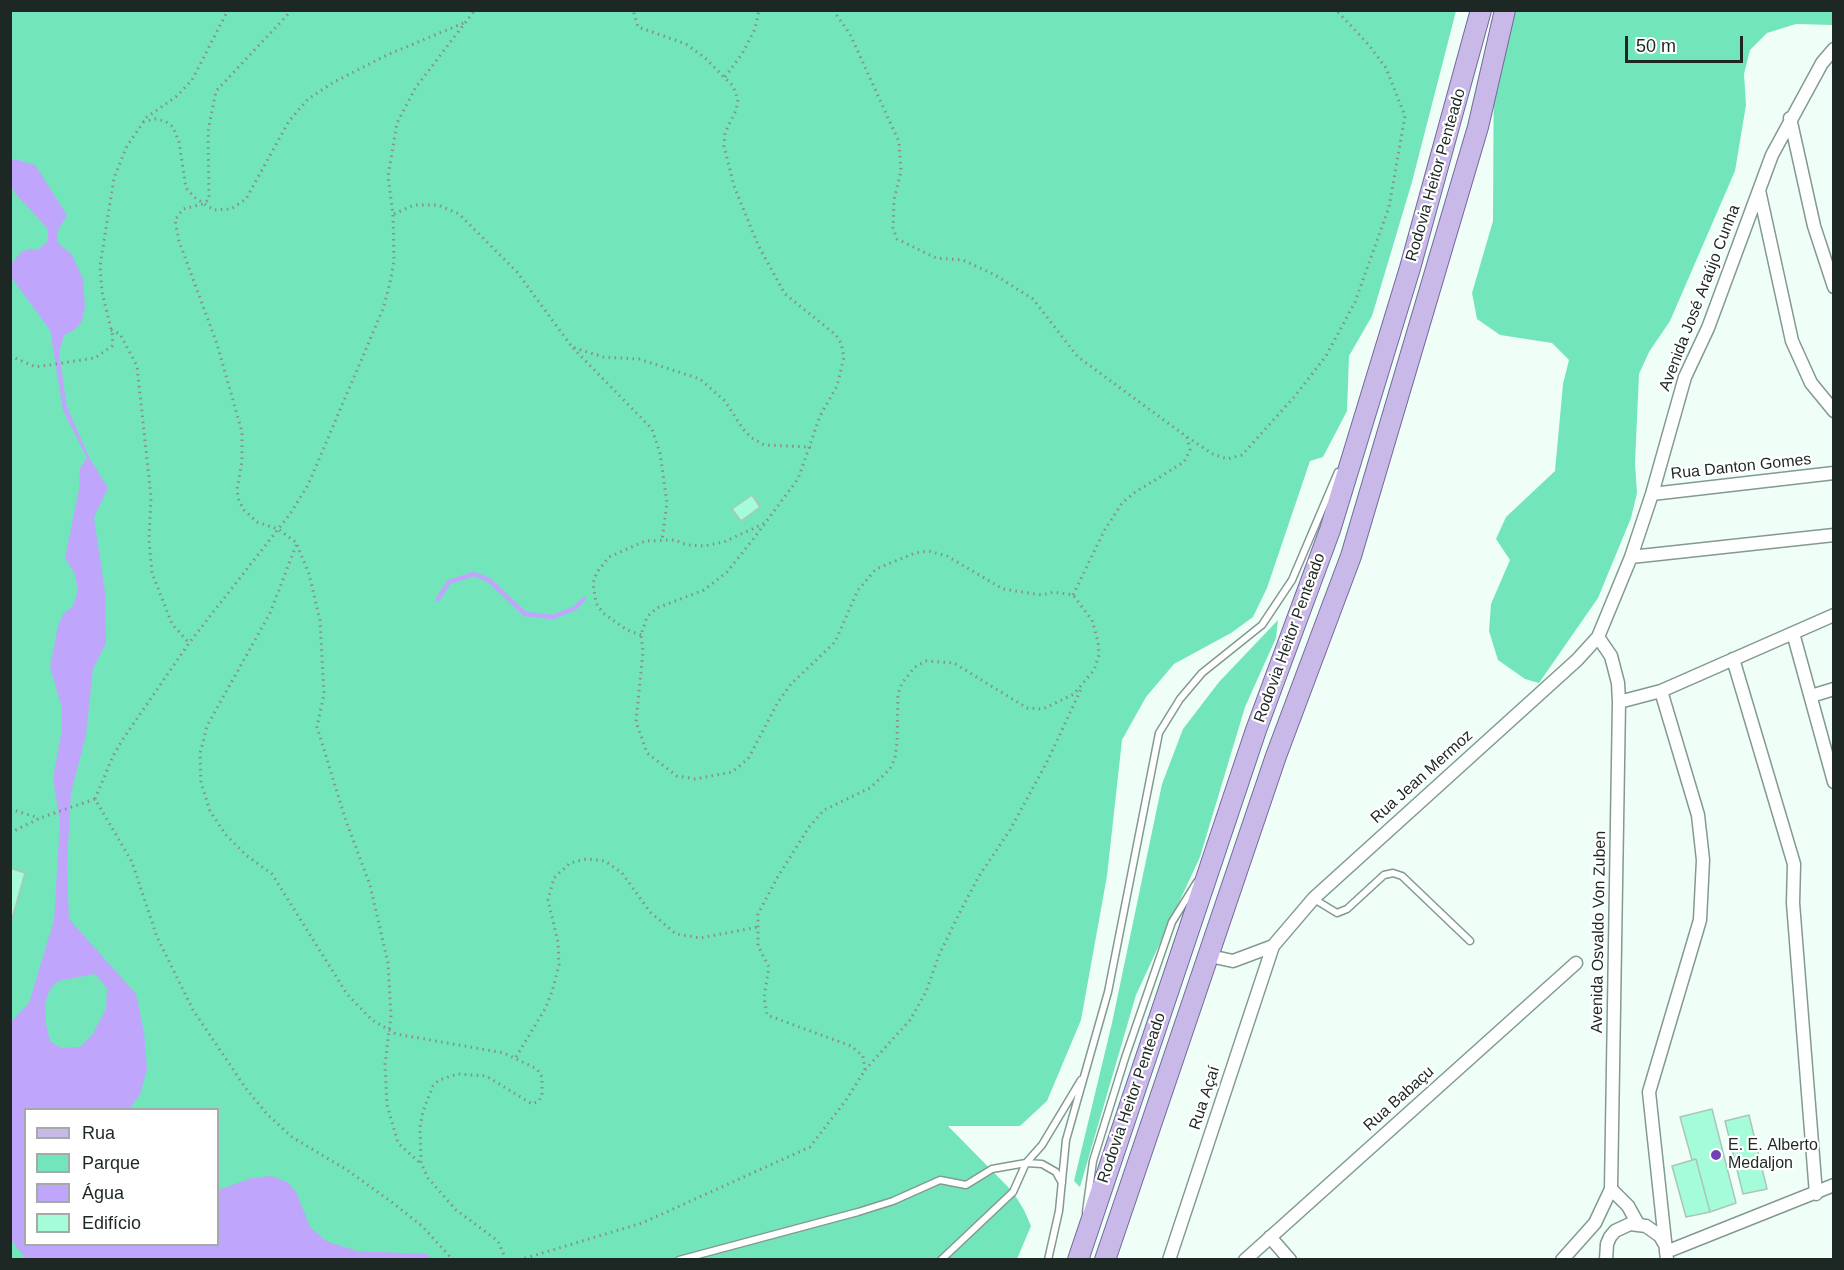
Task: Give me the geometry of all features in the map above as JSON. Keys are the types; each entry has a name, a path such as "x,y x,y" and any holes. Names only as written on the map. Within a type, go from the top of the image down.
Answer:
{"main road":[{"name":"Rodovia Heitor Penteado","path":"1078,1260 1210,862 1330,530 1458,101 1480,10"},
{"name":"Rodovia Heitor Penteado","path":"1105,1260 1276,756 1351,556 1478,127 1505,10"}],"street":[{"name":"Avenida José Araújo Cunha","path":"1598,637 1631,557 1652,494 1685,377 1708,327 1759,189 1790,118 1822,63 1833,49"},
{"path":"1790,118 1814,226 1833,287"},
{"path":"1759,189 1792,341 1811,383 1833,411"},
{"name":"Rua Danton Gomes","path":"1652,494 1833,473"},
{"path":"1631,557 1833,535"},
{"path":"1619,702 1661,691 1833,615"},
{"path":"1793,633 1832,774"},
{"name":"Avenida Osvaldo Von Zuben","path":"1598,637 1611,656 1618,683 1619,702 1611,1189"},
{"name":"Rua Jean Mermoz","path":"1273,946 1314,898 1577,660 1598,637"},
{"path":"1733,659 1794,864 1793,903 1816,1194"},
{"path":"1810,696 1833,689"},
{"path":"1661,691 1698,815 1703,860 1700,920 1649,1092 1665,1254"},
{"path":"1210,956 1233,961 1273,946"},
{"name":"Rua Açaí","path":"1169,1260 1273,946"},
{"name":"Rua Babaçu","path":"1245,1260 1576,963"},
{"path":"1665,1254 1816,1194 1833,1185"},
{"path":"1562,1260 1595,1223 1611,1189 1628,1206 1638,1224"},
{"path":"1606,1260 1610,1237 1622,1226 1638,1224 1653,1230 1665,1254"},
{"path":"1582,1239 1600,1233 1610,1237"},
{"path":"1270,1237 1290,1260"}],"lane":[{"path":"1048,1260 1059,1211 1066,1140 1108,992 1159,733 1180,699 1203,673 1262,624 1292,580 1371,394"},
{"path":"1314,898 1337,913 1347,909 1384,876 1393,873 1402,876 1470,941"},
{"path":"940,1260 1013,1192 1026,1163 1042,1145 1084,1074"},
{"path":"679,1260 858,1212 893,1201 940,1180 956,1181 966,1185 992,1169 1026,1163 1042,1164 1056,1172 1062,1183"}],"path":[{"path":"10,356 36,367 95,358 112,346 111,330 102,292 100,266 104,229 114,178 127,146 143,122 177,96 192,80 228,10"},
{"path":"292,10 216,91 208,131 209,199 203,204 183,209 176,220 179,241 206,310 242,432 242,461 237,489 239,501 243,510 257,522 278,529 297,543 309,574 320,620 324,694 317,727 346,821 370,885 388,963 389,1030 385,1064 387,1105 398,1143 421,1163 439,1193 478,1228 498,1241 506,1260"},
{"path":"10,834 40,818 95,799 112,756 189,643 278,529 308,485 384,309 394,261 393,214 388,176 397,123 416,87 475,10"},
{"path":"633,10 638,27 686,44 733,86 738,100 736,110 725,133 724,146 734,186 758,245 785,294 836,335 841,342 844,357 837,386 820,416 798,479 766,522 727,572 704,590 657,608 647,617 640,635 643,652 636,722 647,753 676,776 695,779 714,778 732,772 748,759 778,702 791,684 835,642 858,590 876,569 902,557 928,551 963,564 1003,589 1042,595 1054,592 1073,595 1092,620 1098,642 1099,655 1094,670 1062,701 1043,709 1027,708 954,663 926,661 915,667 902,684 898,694 897,742 895,758 890,769 870,788 824,810 809,827 758,914 758,946 769,967 764,997 767,1015 796,1028 851,1046 863,1056 865,1070"},
{"path":"724,78 742,54 754,29 759,10"},
{"path":"833,10 850,34 899,142 901,171 894,200 893,228 897,239 936,258 963,260 995,275 1033,298 1078,357 1187,437 1213,454 1227,459 1242,455 1270,425 1326,356 1355,303 1389,207 1405,116 1386,68 1336,10"},
{"path":"143,122 155,119 165,121 173,127 179,142 186,188 203,204 214,210 239,205 246,199 289,121 308,99 334,82 387,55 468,21"},
{"path":"393,214 414,205 438,205 459,214 518,272 572,347 652,429 660,453 668,504 662,540"},
{"path":"111,330 125,339 137,366 151,497 149,540 152,573 172,624 189,643"},
{"path":"572,347 603,357 639,358 700,379 725,401 743,429 752,438 764,445 811,447"},
{"path":"1073,595 1113,517 1134,493 1184,462 1190,450 1187,437"},
{"path":"640,635 627,630 603,613 596,603 593,583 597,573 609,557 645,542 662,540 704,546 724,542 766,522"},
{"path":"297,543 270,613 207,726 200,754 201,782 210,811 226,835 246,855 272,874 347,994 372,1020 396,1034 516,1057 537,1069 542,1077 542,1095 539,1101 532,1104 486,1076 473,1073 458,1074 439,1080 429,1093 423,1111 420,1126 421,1163"},
{"path":"519,1260 642,1222 810,1147 846,1100 865,1070 910,1020 926,992 939,955 961,910 979,876 1015,820 1084,682"},
{"path":"95,799 132,862 157,937 193,1010 247,1090 267,1114 292,1137 346,1170 393,1203 422,1226 453,1260"},
{"path":"10,809 40,818"},
{"path":"516,1057 545,1009 552,992 558,965 558,942 548,900 554,879 570,863 586,859 605,861 622,873 650,912 676,934 700,938 758,927"}],"green space":[{"path":"10,11 1456,11 1412,182 1372,316 1349,356 1347,411 1323,457 1310,461 1267,588 1253,617 1231,633 1174,664 1146,697 1122,740 1107,876 1081,1020 1047,1101 1020,1126 948,1126 1013,1192 1024,1210 1031,1226 1017,1259 11,1259"},
{"path":"1513,11 1833,11 1833,25 1796,24 1767,33 1750,50 1744,74 1746,105 1735,171 1670,321 1649,352 1639,374 1635,463 1637,493 1631,518 1598,598 1539,683 1525,679 1498,660 1489,631 1491,604 1510,560 1496,539 1506,517 1555,471 1563,384 1569,360 1552,343 1500,335 1477,319 1472,293 1493,221 1494,38"},
{"path":"1278,620 1276,638 1245,707 1200,857 1136,995 1080,1187 1074,1181 1112,1023 1162,784 1183,729 1219,682"}],"water":[{"path":"14,159 35,165 67,215 57,232 58,243 72,255 83,279 85,306 82,321 74,330 64,335 59,353 67,407 90,459 108,488 94,517 105,592 106,643 93,669 86,735 71,793 67,866 69,919 136,994 144,1032 147,1069 140,1095 130,1108 24,1108 24,1246 219,1246 219,1190 252,1178 271,1176 287,1182 296,1192 310,1227 326,1241 357,1251 427,1254 433,1259 27,1260 11,1240 11,1022 29,1003 54,920 60,822 53,779 62,728 61,705 50,667 58,626 63,614 73,606 78,590 74,572 65,558 79,489 80,468 87,458 63,410 50,330 11,277 12,263 21,252 30,249 38,250 48,241 48,229 14,192 10,182 11,161","holes":["95,974 107,988 106,1009 92,1035 80,1047 61,1048 50,1041 45,1003 50,989 58,981"]}],"building":[{"path":"752,495 760,507 741,521 732,509"},
{"path":"10,868 25,873 10,926"},
{"path":"1712,1109 1736,1203 1710,1212 1696,1159 1692,1160 1680,1117"},
{"path":"1749,1115 1767,1189 1743,1194 1725,1121"},
{"path":"1696,1159 1710,1212 1686,1217 1672,1166"}],"waterway":[{"path":"438,599 449,582 474,574 489,580 525,614 553,617 575,608 584,599"}],"place":[{"name":"E. E. Alberto Medaljon","path":"1716,1155"}]}
